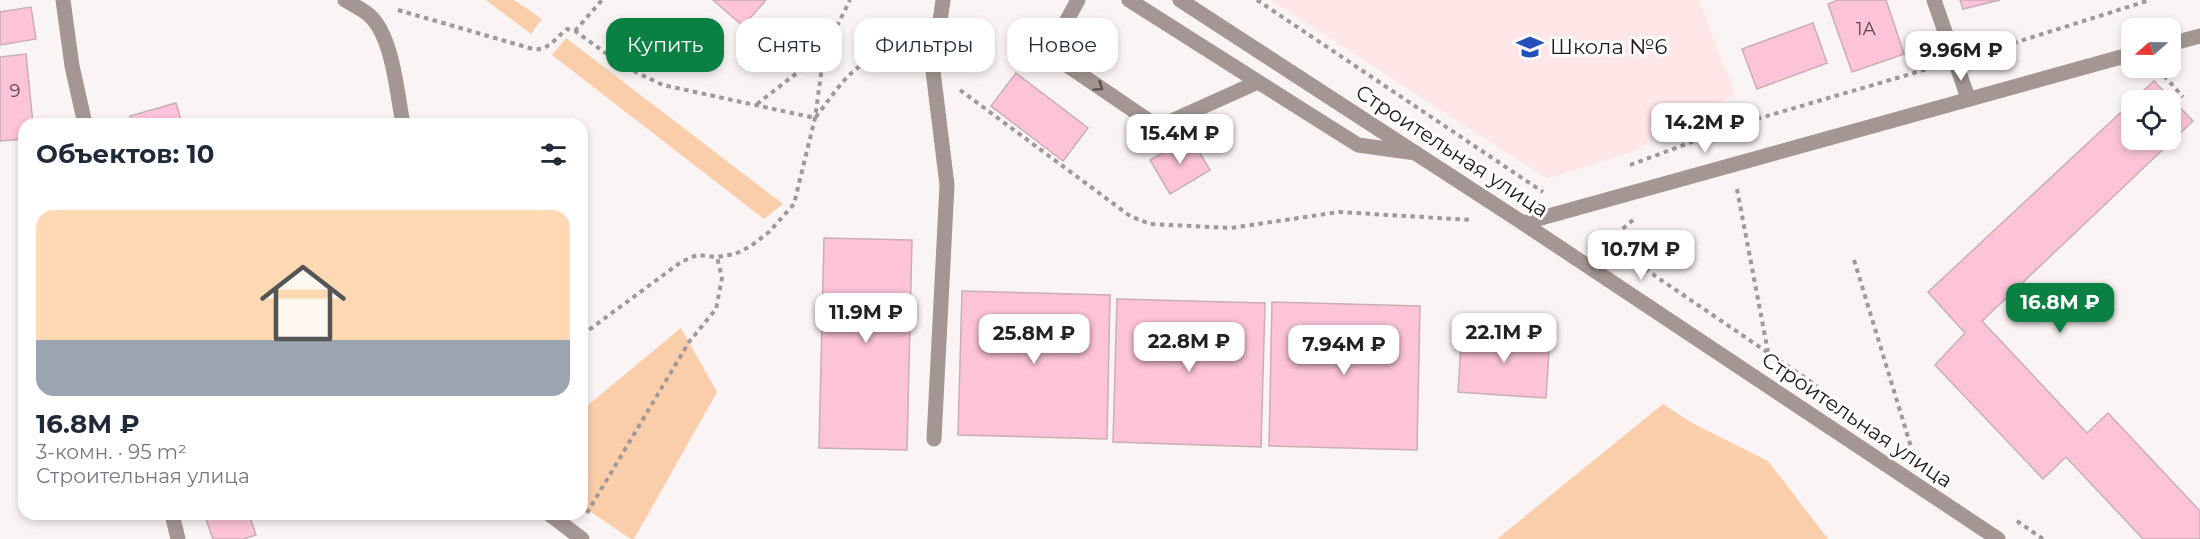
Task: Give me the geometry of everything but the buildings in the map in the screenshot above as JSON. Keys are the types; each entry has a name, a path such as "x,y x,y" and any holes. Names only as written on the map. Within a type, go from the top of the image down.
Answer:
{"street":[{"path":"63,0 72,66 84,118"},
{"path":"345,0 370,16 382,34 391,61 402,118"},
{"path":"940,18 943,0"},
{"path":"1078,0 1049,53 1158,127 1258,82"},
{"path":"1129,0 1358,146 1416,153"},
{"name":"Строительная улица","path":"1180,0 1523,223 1998,539"},
{"path":"1934,0 1968,98"},
{"path":"2181,41 2200,36"},
{"path":"1523,223 2121,57"},
{"path":"933,72 947,185 934,439"},
{"path":"173,520 178,539"},
{"path":"556,520 576,537"}],"path":[{"path":"575,31 602,0"},
{"path":"841,18 850,0"},
{"path":"1257,0 1549,196"},
{"path":"1977,55 2150,0"},
{"path":"396,10 541,50 567,29 575,31 625,67 663,85 815,118"},
{"path":"1624,168 1743,123 1935,67"},
{"path":"815,118 854,71"},
{"path":"757,105 799,72"},
{"path":"588,331 681,262 697,255 717,257 743,250 769,232 794,204 815,118 821,72"},
{"path":"936,72 1130,216 1150,224 1231,228 1339,212 1473,220"},
{"path":"2166,78 2183,97"},
{"path":"1736,185 1768,353"},
{"path":"1638,217 1614,236 1620,252 1826,392"},
{"path":"588,516 689,342 716,309 722,278 717,257"},
{"path":"1854,260 1912,450 1903,444"},
{"path":"576,537 586,520"}],"shaded area":[{"path":"486,0 514,0 542,19 531,34"},
{"name":"Школа №6","path":"1271,0 1699,0 1735,94 1634,151 1547,179"},
{"path":"566,38 606,69 606,72 610,72 783,204 764,219 552,55"},
{"path":"681,328 717,392 634,539 588,510 588,405"},
{"path":"1663,404 1692,423 1768,461 1828,539 1497,539"}],"place":[{"name":"Школа №6","path":"1530,47"}]}
